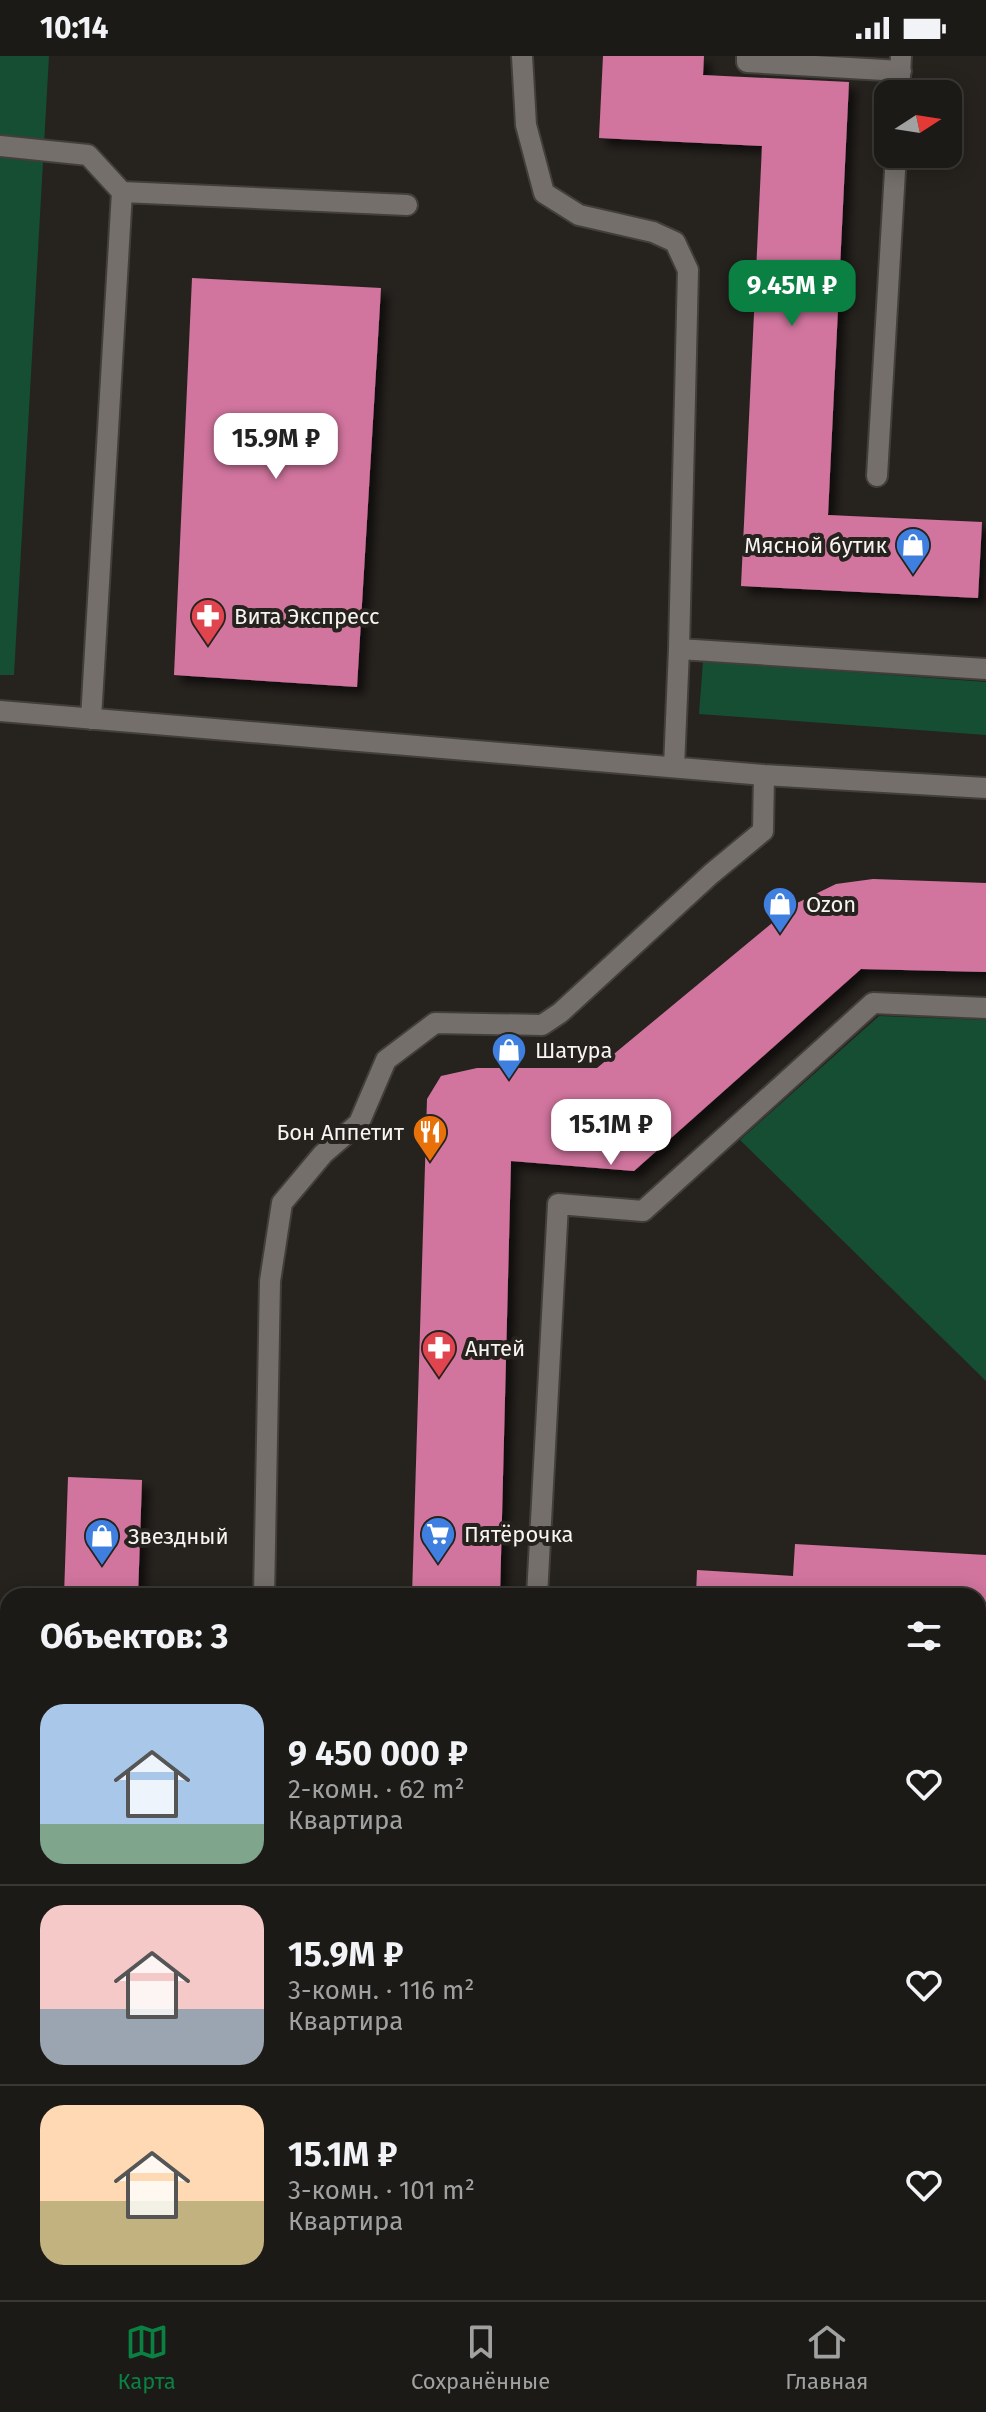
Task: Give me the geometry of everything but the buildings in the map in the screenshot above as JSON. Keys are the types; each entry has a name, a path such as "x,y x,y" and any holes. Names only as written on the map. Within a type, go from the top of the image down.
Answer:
{"lane":[{"path":"522,56 526,125 544,193 579,215 653,232 675,242 688,270 674,767"},
{"path":"747,56 747,62 901,63"},
{"path":"0,146 88,155 122,192 407,205"},
{"path":"877,476 895,168"},
{"path":"91,719 122,192"},
{"path":"679,649 986,669"},
{"path":"0,711 764,775 986,788"},
{"path":"264,1588 270,1281 282,1203 323,1154 359,1123 386,1060 435,1023 542,1025 560,1013 711,874 763,831 764,775"},
{"path":"537,1588 558,1204 643,1211 873,1003 986,1008"}],"green space":[{"path":"0,56 49,56 14,675 0,675"},
{"path":"703,661 986,682 986,735 699,714"},
{"path":"879,1016 986,1020 986,1381 740,1140"}],"place":[{"name":"Мясной бутик","path":"913,576"},
{"name":"Вита Экспресс","path":"208,647"},
{"name":"Ozon","path":"780,935"},
{"name":"Шатура","path":"509,1081"},
{"name":"Бон Аппетит","path":"430,1163"},
{"name":"Антей","path":"439,1379"},
{"name":"Пятёрочка","path":"438,1565"},
{"name":"Звездный","path":"102,1567"}]}
